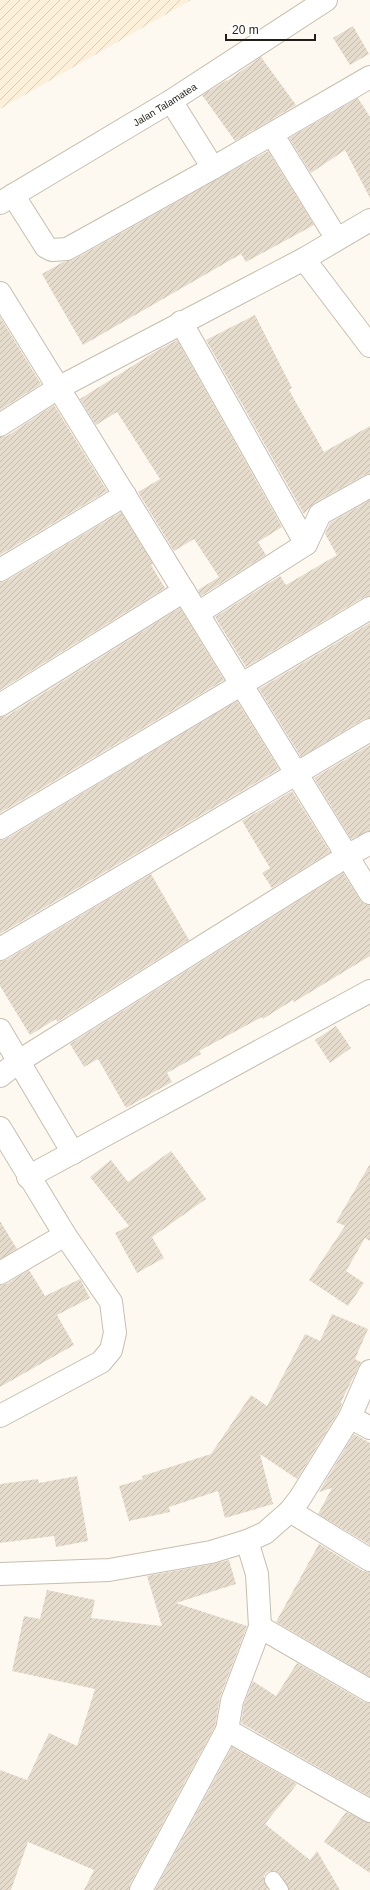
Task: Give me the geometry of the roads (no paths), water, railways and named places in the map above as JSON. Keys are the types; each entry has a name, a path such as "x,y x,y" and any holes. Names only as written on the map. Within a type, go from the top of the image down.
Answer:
{"street":[{"name":"Jalan Talamatea","path":"7,199 171,101 326,0"},
{"path":"7,199 46,247 58,251 67,249 213,168 370,76"},
{"path":"171,101 213,168"},
{"path":"272,134 337,239"},
{"path":"0,425 58,388 304,259 370,220"},
{"path":"304,259 370,346"},
{"path":"0,293 370,893"},
{"path":"182,322 306,544"},
{"path":"198,613 306,544 320,514 370,486"},
{"path":"0,570 125,495"},
{"path":"0,705 184,591"},
{"path":"0,828 370,608"},
{"path":"0,950 370,730"},
{"path":"0,1076 19,1061 347,856 370,844"},
{"path":"28,1177 370,991"},
{"path":"0,1030 73,1153"},
{"path":"0,1416 101,1362 111,1350 115,1332 111,1302 3,1141"},
{"path":"0,1273 66,1235"},
{"path":"0,1574 108,1570 211,1552 247,1542 264,1533 290,1511 300,1498 350,1417 370,1371"},
{"path":"350,1417 370,1428"},
{"path":"290,1511 370,1560"},
{"path":"141,1890 227,1730 232,1701 260,1627 257,1574 247,1542"},
{"path":"260,1627 370,1691"},
{"path":"227,1730 370,1811"}]}
